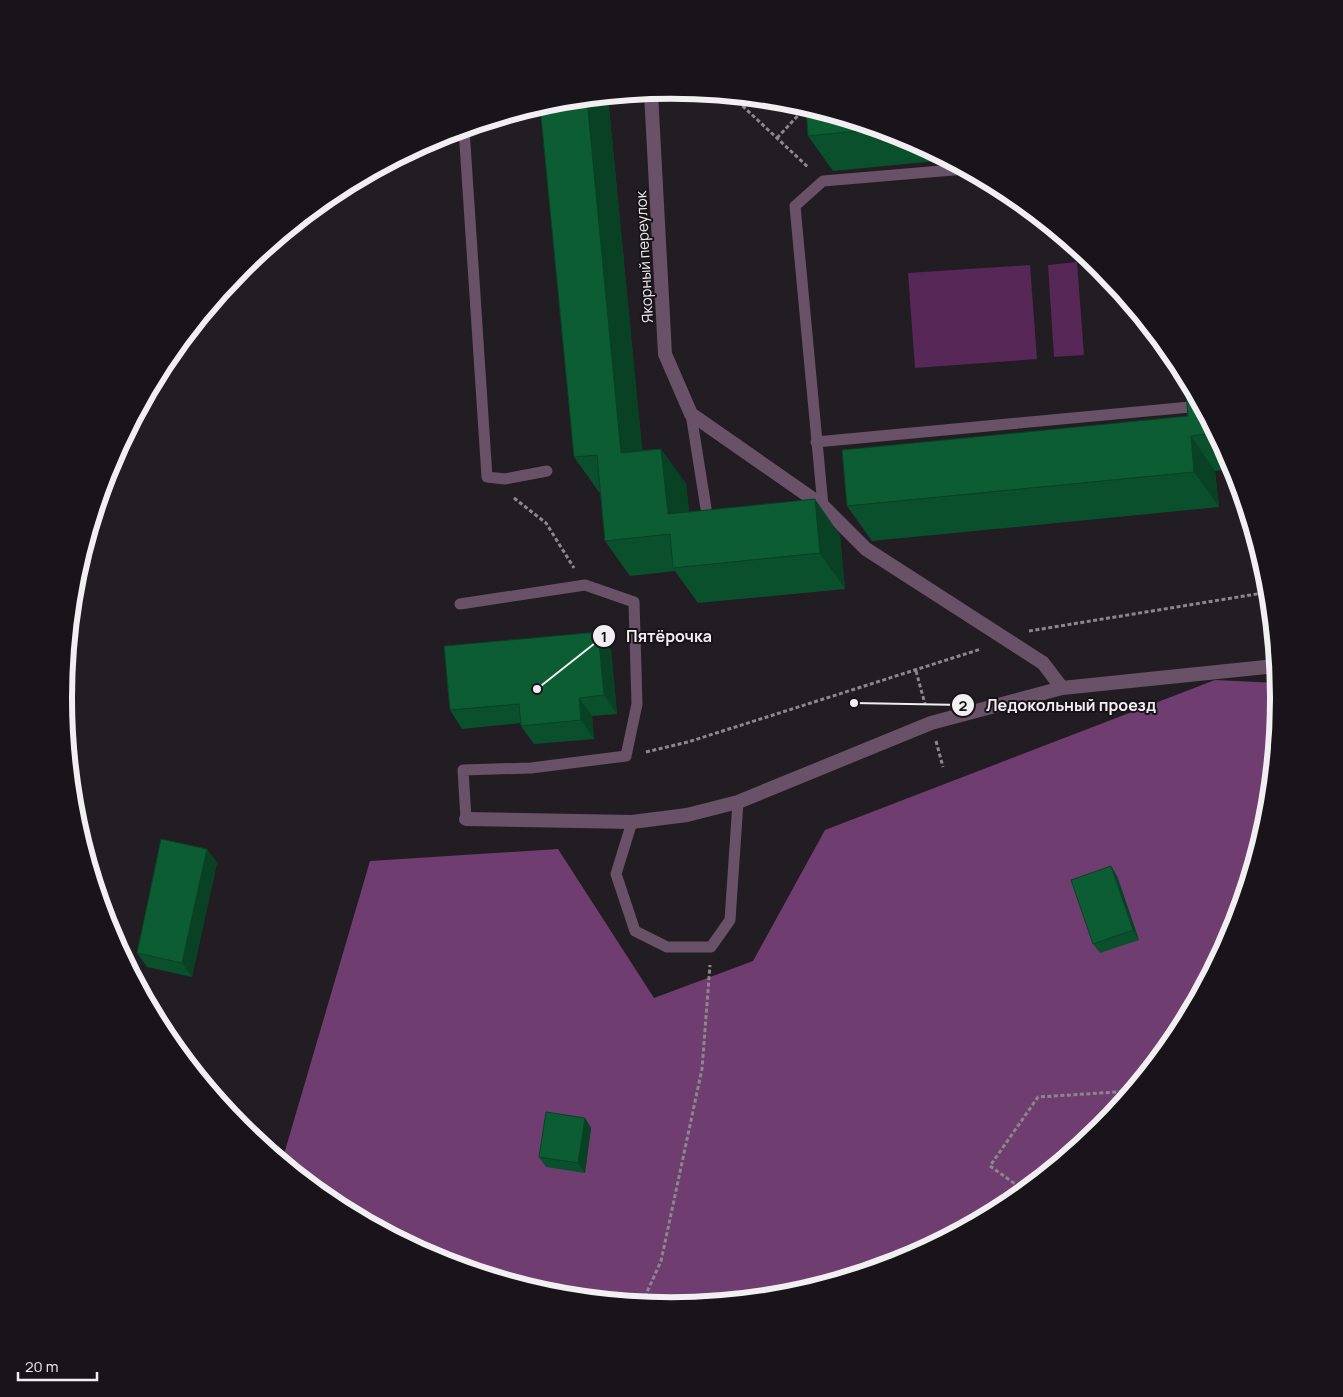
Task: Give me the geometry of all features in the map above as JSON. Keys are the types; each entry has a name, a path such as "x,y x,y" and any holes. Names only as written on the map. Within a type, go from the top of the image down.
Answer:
{"street":[{"name":"Якорный переулок","path":"651,100 665,354 691,414"},
{"path":"691,414 823,506 866,549 1043,663 1062,688"},
{"path":"466,819 632,822 688,815 738,802 931,723 1062,688 1269,667"}],"lane":[{"path":"464,136 487,477 505,479 547,470"},
{"path":"804,508 823,506 795,206 823,181 954,171"},
{"path":"816,442 1194,407"},
{"path":"691,414 708,521 727,518"},
{"path":"460,604 584,585 634,602 637,704 626,756 531,768 463,770 466,819"},
{"path":"632,822 616,874 635,931 667,947 711,947 730,920 738,802"}],"path":[{"path":"741,104 814,172"},
{"path":"777,138 800,114"},
{"path":"514,497 546,523 584,585"},
{"path":"626,756 688,742 1008,640 1031,630 1261,593"},
{"path":"645,1297 661,1261 702,1069 711,947"},
{"path":"1019,1186 990,1166 1038,1097 1123,1092"}],"shaded area":[{"path":"1077,262 1084,355 1054,357 1048,265"},
{"path":"1030,265 1037,359 915,368 908,273"},
{"path":"1215,680 1270,683 1269,738 1265,777 1250,854 1225,928 1190,998 1170,1031 1147,1063 1095,1122 1036,1174 1004,1197 936,1236 864,1266 788,1286 750,1292 672,1298 593,1292 516,1277 442,1252 407,1236 339,1197 284,1155 370,861 558,849 654,998 753,961 825,830"}],"building":[{"path":"588,106 621,453 661,449 668,514 815,499 820,553 673,568 670,534 605,541 597,455 574,457 541,114"},
{"path":"807,115 862,131 808,136"},
{"path":"1186,392 1209,434 1191,436 1194,472 847,506 842,450 1188,416"},
{"path":"598,632 604,695 579,698 581,720 521,726 519,704 450,710 444,646"},
{"path":"161,839 207,849 182,963 137,953"},
{"path":"1111,866 1133,930 1093,944 1071,880"},
{"path":"546,1112 585,1118 578,1163 539,1157"}],"place":[{"name":"Пятёрочка","path":"537,689"},
{"name":"Ледокольный проезд","path":"854,703"}]}
